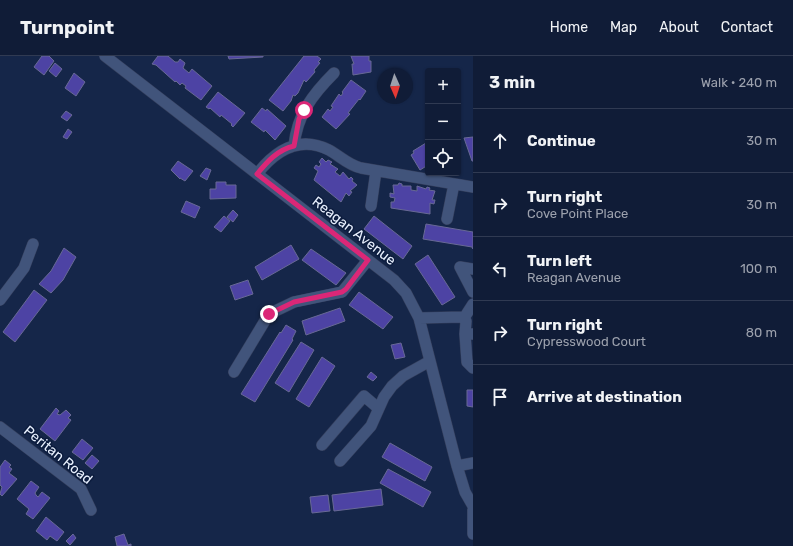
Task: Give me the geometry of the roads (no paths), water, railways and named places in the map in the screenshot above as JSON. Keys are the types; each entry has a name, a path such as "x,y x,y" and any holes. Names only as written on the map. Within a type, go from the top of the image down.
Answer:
{"street":[{"name":"Reagan Avenue","path":"105,56 394,280 406,293 419,318 465,492 473,506"},
{"path":"294,146 299,119 315,94 334,73"},
{"path":"257,174 277,154 286,148 294,146 317,146 328,150 354,166 473,187"},
{"path":"371,206 376,171"},
{"path":"447,219 454,184"},
{"path":"0,300 24,268 33,244"},
{"path":"234,372 269,314 294,302 342,292 346,289 368,260"},
{"path":"473,269 460,267 473,292"},
{"path":"464,318 473,304"},
{"path":"419,318 464,318"},
{"path":"464,318 469,334 467,362 473,368"},
{"path":"340,461 371,426 378,408 392,386 403,376 430,361"},
{"path":"322,445 364,396 378,408"},
{"name":"Peritan Road","path":"0,427 81,489 91,510"},
{"path":"458,466 473,463"},
{"path":"473,510 473,534"}]}
